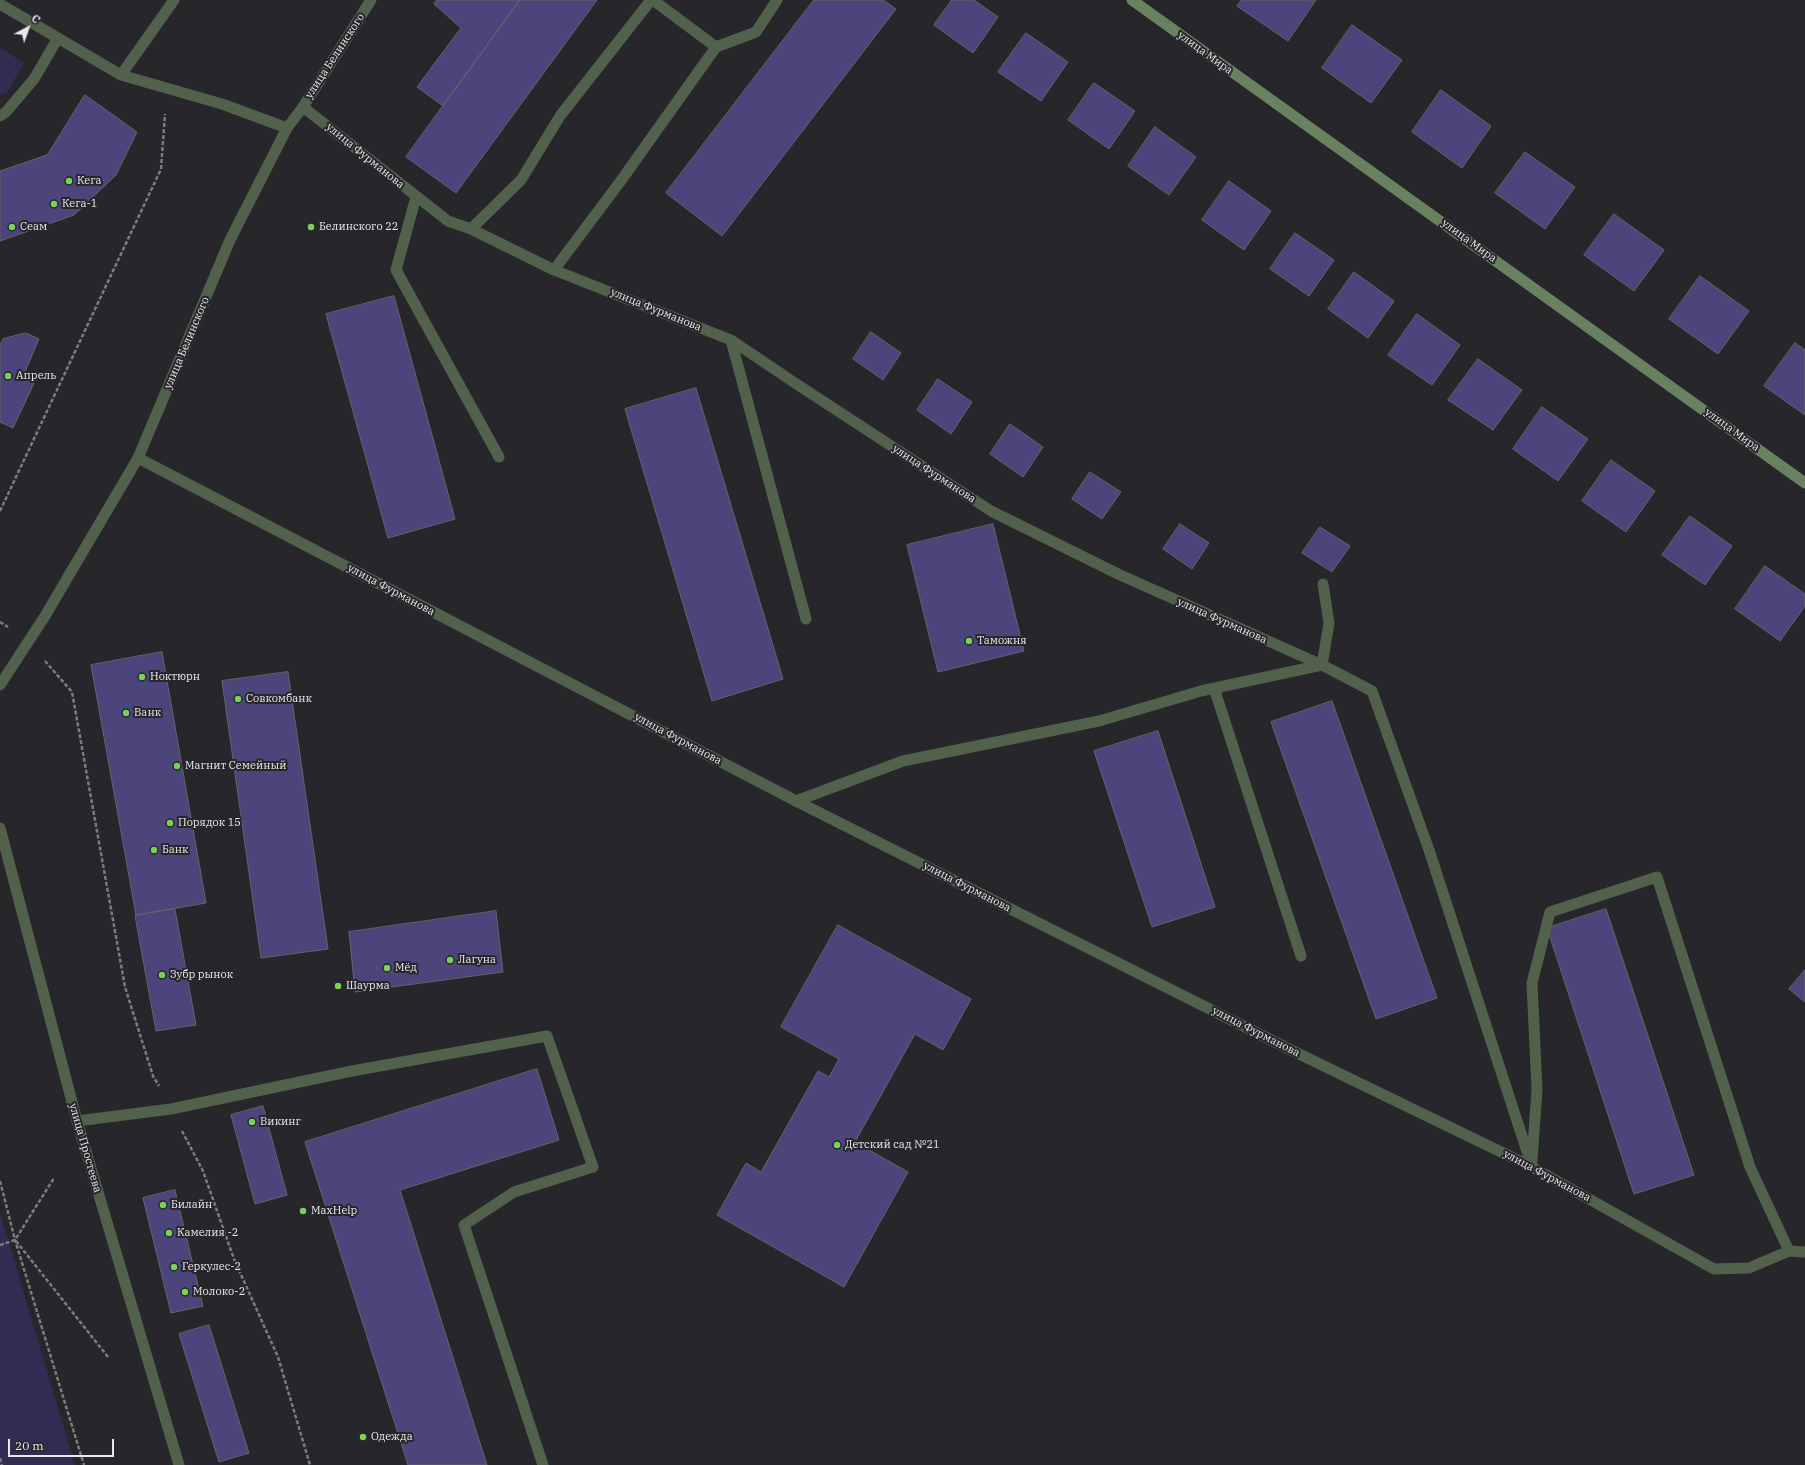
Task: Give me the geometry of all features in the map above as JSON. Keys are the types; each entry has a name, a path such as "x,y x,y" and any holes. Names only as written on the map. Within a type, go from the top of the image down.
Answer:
{"main road":[{"name":"улица Мира","path":"1132,0 1805,483"}],"street":[{"path":"121,75 174,0"},
{"name":"улица Белинского","path":"0,685 29,642 138,458 230,240 287,128 303,107 371,0"},
{"path":"471,229 521,180 560,116 652,0 716,47"},
{"path":"554,270 620,182 716,47 756,32 777,0"},
{"path":"0,4 121,75 222,104 287,128"},
{"path":"0,116 6,112 34,79 58,38"},
{"name":"улица Фурманова","path":"303,107 448,221 471,229 554,270 731,340 804,390 991,510 1118,574 1322,665 1372,691 1429,850 1532,1167"},
{"path":"416,197 396,270 500,457"},
{"path":"731,340 806,619"},
{"name":"улица Фурманова","path":"138,458 796,801 1293,1051 1532,1167 1714,1269 1749,1268 1789,1251 1805,1252"},
{"path":"796,801 903,761 1099,721 1214,688 1322,665 1330,623 1323,584"},
{"path":"1214,688 1301,956"},
{"name":"улица Простеева","path":"0,828 77,1121 179,1465"},
{"path":"1532,1167 1537,1090 1532,983 1550,912 1657,877 1750,1168 1789,1251"},
{"path":"77,1121 172,1109 352,1071 547,1036 593,1167 514,1192 464,1225 543,1465"}],"path":[{"path":"0,511 161,169 166,88"},
{"path":"29,642 72,692"},
{"path":"0,1245 15,1240 54,1178"},
{"path":"0,1181 15,1240 84,1465"},
{"path":"15,1240 108,1357"},
{"path":"0,1458 2,1465"}],"shaded area":[{"path":"0,48 24,63 6,94 0,95"},
{"path":"0,1214 9,1243 75,1465 0,1465"}],"building":[{"path":"437,0 520,0 443,106 417,87 461,28 434,4"},
{"path":"520,0 597,0 456,193 406,157"},
{"path":"814,0 883,0 896,9 722,236 666,193"},
{"path":"952,0 974,0 998,17 973,53 934,25"},
{"path":"1242,0 1316,0 1288,41 1237,6"},
{"path":"1352,25 1402,60 1371,103 1322,68"},
{"path":"1026,33 1068,62 1041,101 998,72"},
{"path":"1094,83 1135,111 1109,149 1068,120"},
{"path":"1441,90 1491,126 1462,168 1412,132"},
{"path":"85,95 137,132 116,175 74,215 0,241 0,171 47,155"},
{"path":"1155,127 1196,157 1169,195 1128,166"},
{"path":"1525,152 1575,187 1545,229 1495,193"},
{"path":"1229,181 1271,211 1244,250 1202,220"},
{"path":"1614,214 1664,250 1634,291 1584,255"},
{"path":"1295,233 1334,260 1309,296 1270,269"},
{"path":"1354,272 1394,301 1368,338 1328,309"},
{"path":"1700,276 1749,311 1718,354 1669,319"},
{"path":"394,296 455,519 388,538 326,314"},
{"path":"1417,314 1460,345 1432,385 1388,355"},
{"path":"871,332 901,353 883,380 853,359"},
{"path":"26,333 39,339 25,372 35,381 13,428 0,422 0,345 3,339"},
{"path":"1795,343 1805,350 1805,415 1764,386"},
{"path":"1478,359 1522,390 1493,430 1448,400"},
{"path":"938,379 972,402 951,434 917,410"},
{"path":"696,388 783,679 712,701 625,409"},
{"path":"1542,407 1588,439 1558,481 1513,449"},
{"path":"1010,424 1043,447 1023,477 990,454"},
{"path":"1611,460 1655,491 1626,532 1582,501"},
{"path":"1090,472 1121,492 1102,519 1072,499"},
{"path":"1690,516 1732,546 1705,585 1662,555"},
{"path":"993,524 1024,651 938,672 907,545"},
{"path":"1180,524 1209,543 1192,569 1163,549"},
{"path":"1320,527 1350,546 1332,572 1302,553"},
{"path":"1765,566 1805,594 1805,606 1780,641 1735,609"},
{"path":"162,652 206,903 136,915 91,665"},
{"path":"288,672 328,949 261,958 222,681"},
{"path":"1332,701 1437,998 1376,1019 1271,722"},
{"path":"1158,731 1215,907 1152,927 1094,751"},
{"path":"175,909 196,1025 156,1031 135,916"},
{"path":"1606,909 1694,1175 1634,1194 1547,928"},
{"path":"496,911 503,972 355,992 349,932"},
{"path":"838,925 971,999 943,1050 915,1034 855,1142 908,1172 844,1287 717,1215 746,1163 761,1172 818,1071 829,1077 839,1059 781,1027"},
{"path":"1805,970 1805,1002 1789,989"},
{"path":"537,1069 559,1140 400,1190 487,1465 408,1465 305,1142"},
{"path":"263,1106 287,1195 255,1204 231,1115"},
{"path":"175,1190 203,1306 171,1313 143,1198"},
{"path":"209,1325 249,1453 219,1462 179,1334"}],"place":[{"name":"Кега","path":"69,181"},
{"name":"Кега-1","path":"54,204"},
{"name":"Сеам","path":"12,227"},
{"name":"Белинского 22","path":"311,227"},
{"name":"Апрель","path":"8,376"},
{"name":"Таможня","path":"969,641"},
{"name":"Ноктюрн","path":"142,677"},
{"name":"Совкомбанк","path":"238,699"},
{"name":"Ванк","path":"126,713"},
{"name":"Магнит Семейный","path":"177,766"},
{"name":"Порядок 15","path":"170,823"},
{"name":"Банк","path":"154,850"},
{"name":"Лагуна","path":"450,960"},
{"name":"Мёд","path":"387,968"},
{"name":"Зубр рынок","path":"162,975"},
{"name":"Шаурма","path":"338,986"},
{"name":"Викинг","path":"252,1122"},
{"name":"Детский сад №21","path":"837,1145"},
{"name":"Билайн","path":"163,1205"},
{"name":"MaxHelp","path":"303,1211"},
{"name":"Камелия -2","path":"169,1233"},
{"name":"Геркулес-2","path":"174,1267"},
{"name":"Молоко-2","path":"185,1292"},
{"name":"Одежда","path":"363,1437"}]}
